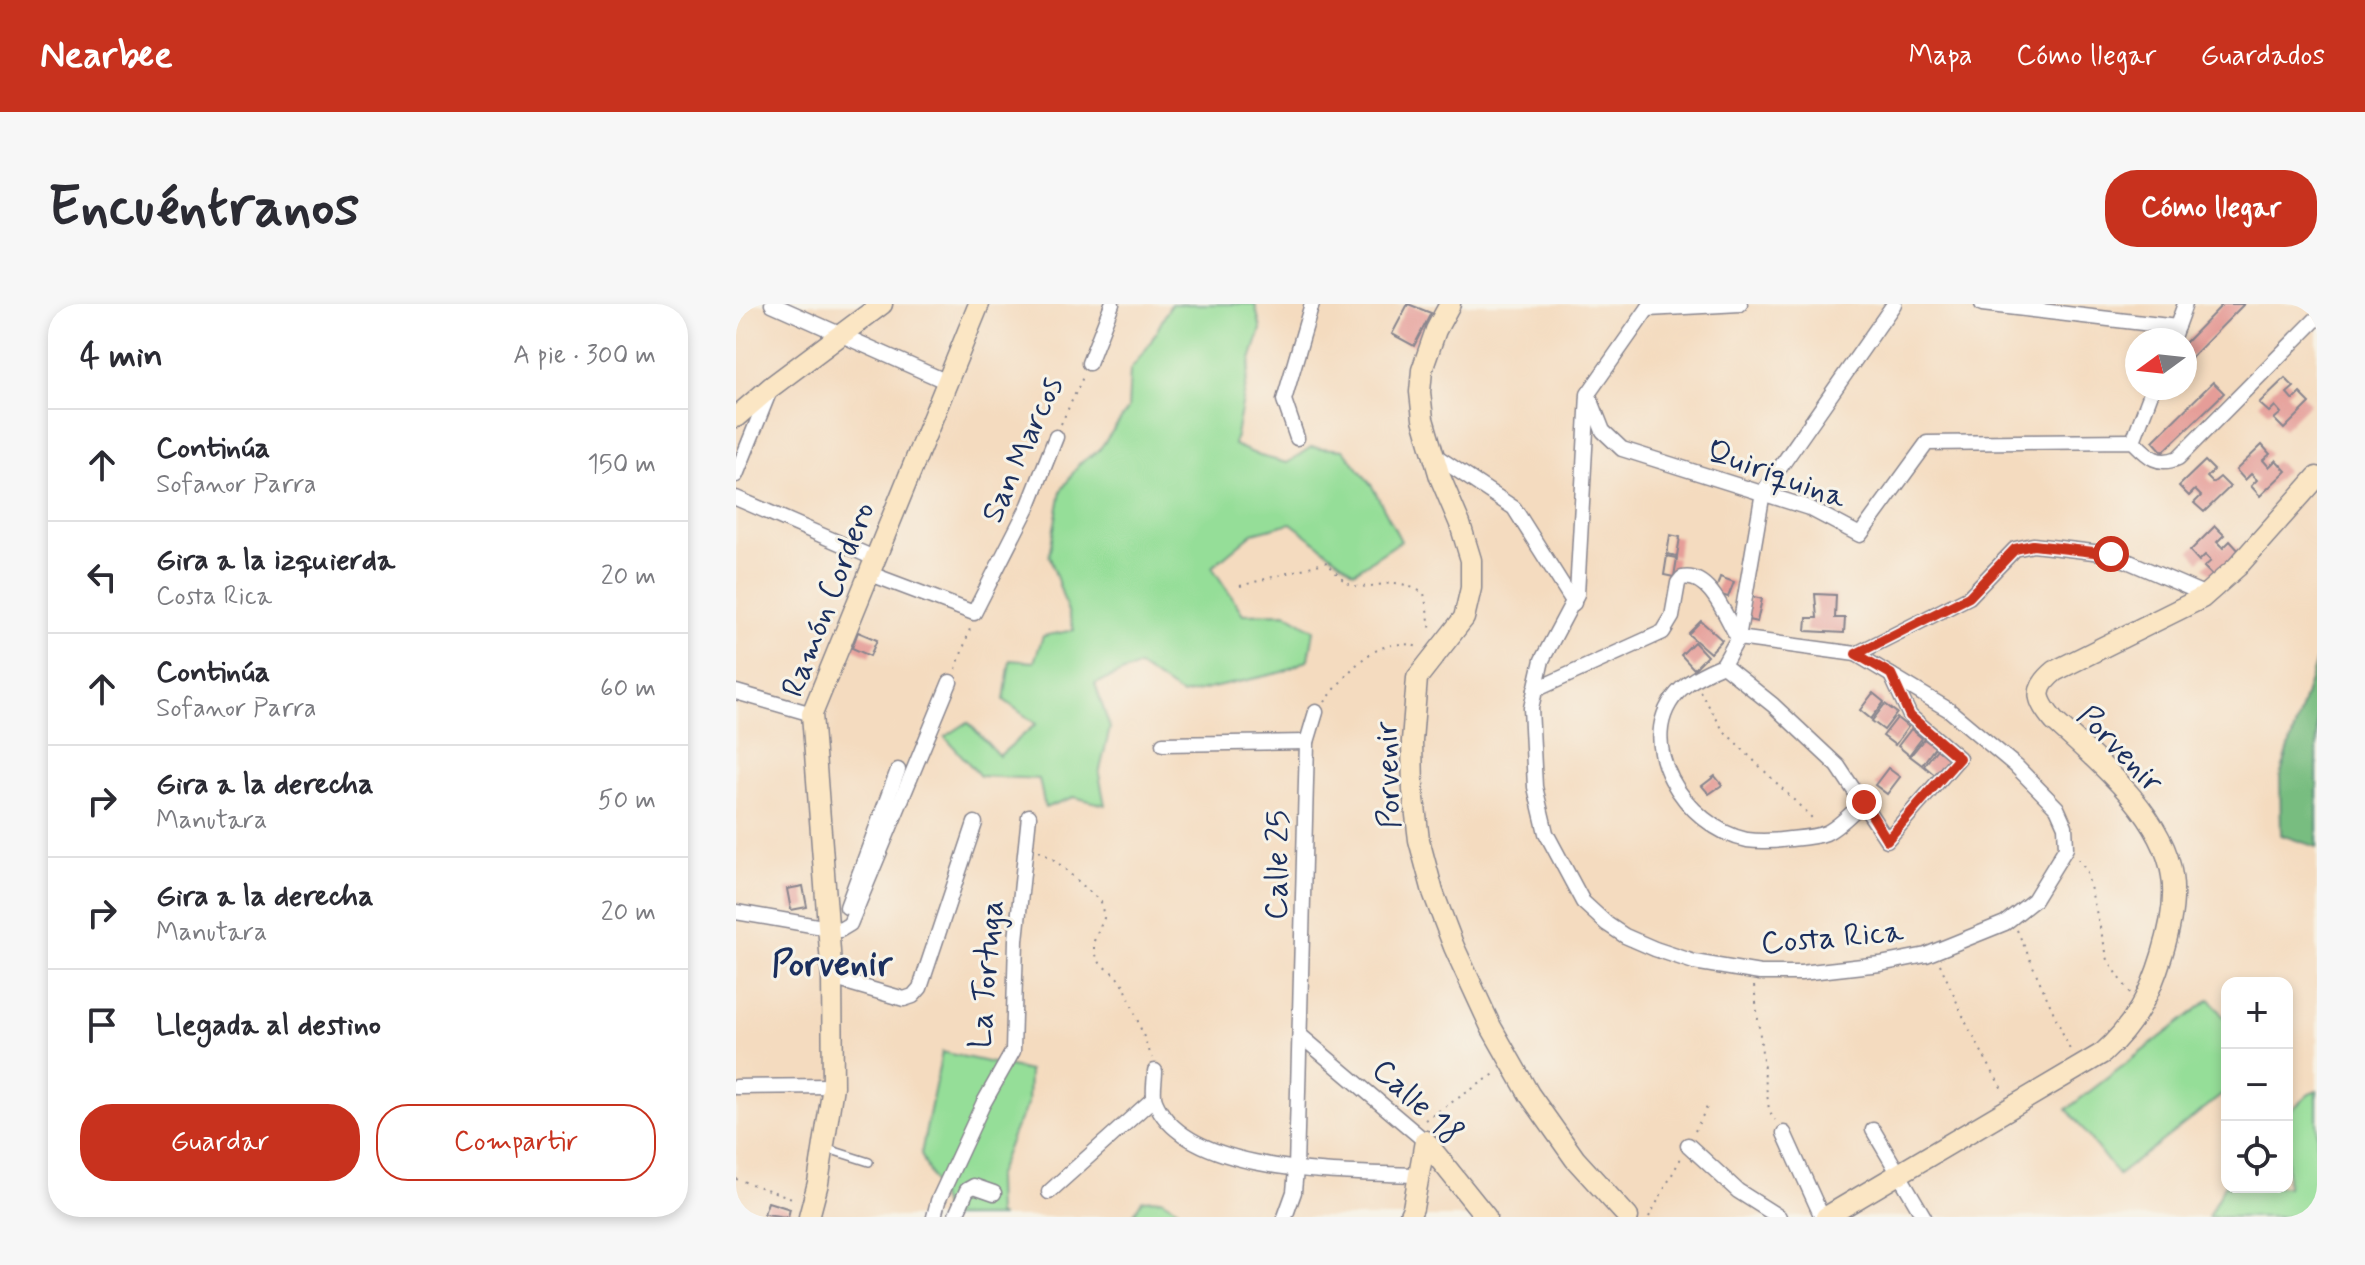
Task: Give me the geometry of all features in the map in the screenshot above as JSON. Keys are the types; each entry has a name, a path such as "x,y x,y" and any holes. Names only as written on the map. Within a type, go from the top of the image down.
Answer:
{"street":[{"path":"772,304 945,381"},
{"path":"736,417 882,304"},
{"name":"Ramón Cordero","path":"810,1211 833,1086 834,929 812,714 945,381 979,304"},
{"name":"San Marcos","path":"1089,363 1112,304"},
{"path":"1297,438 1284,400 1312,304"},
{"name":"Porvenir","path":"1450,304 1436,330 1422,370 1420,392 1423,419 1433,454 1471,560 1471,588 1464,618 1434,652 1417,678 1412,741 1413,790 1419,840 1433,892 1454,947 1511,1064 1575,1159 1628,1217"},
{"path":"1588,394 1649,307 1740,304"},
{"path":"1864,802 1827,833 1771,841 1746,839 1720,830 1682,798 1662,753 1661,730 1667,709 1679,691 1693,679 1723,665 1738,638 1763,492 1894,304"},
{"path":"1982,304 2141,328"},
{"path":"2176,328 2185,304"},
{"path":"2148,400 2133,441 2151,458 2167,463 2178,458 2317,318"},
{"path":"736,475 771,387"},
{"name":"Quiriquina","path":"1588,394 1603,431 1622,449 1809,508 1860,535 1927,443 2133,441"},
{"name":"Costa Rica","path":"1588,394 1579,574 1574,603 1542,660 1531,708 1535,787 1546,833 1583,902 1625,936 1694,962 1753,972 1801,973 1880,964 1935,952 2005,923 2034,900 2066,848 2066,841"},
{"name":"San Marcos","path":"974,613 1029,505 1056,437"},
{"path":"1433,454 1514,508 1574,603"},
{"name":"Porvenir","path":"1824,1217 2103,1053 2124,1034 2141,1010 2155,981 2167,938 2173,905 2172,873 2161,843 2140,806 2054,721 2042,706 2040,688 2055,671 2206,595 2237,567 2317,477"},
{"path":"736,498 974,613"},
{"path":"1856,654 1969,597 2015,549 2033,545 2111,554 2206,595"},
{"path":"1535,690 1663,632 1672,617 1678,583 1682,578 1705,583 1738,638"},
{"path":"1738,638 1856,654 1891,674 1949,710 2016,766 2057,808 2065,826 2066,841"},
{"path":"1723,665 1773,705 1838,766 1887,840 1959,758 1910,716 1891,674"},
{"path":"736,912 834,929 850,924 950,682"},
{"path":"736,692 812,714"},
{"name":"Calle 25","path":"1285,1217 1294,1192 1296,1169 1307,742 1316,712"},
{"path":"1163,744 1307,742"},
{"path":"834,929 898,770"},
{"name":"La Tortuga","path":"934,1217 938,1201 983,1104 1013,1051 1016,940 1029,816"},
{"path":"832,978 904,999 913,996 920,988 975,823"},
{"name":"Calle 18","path":"1301,1036 1417,1135 1486,1217"},
{"path":"1155,1071 1154,1098 1170,1127 1201,1145 1236,1159 1296,1169 1418,1175"},
{"path":"736,1087 833,1086"},
{"path":"1049,1192 1154,1098"},
{"path":"1873,1130 1924,1217"},
{"path":"1784,1133 1824,1217"},
{"path":"1409,1217 1418,1175 1417,1135"},
{"path":"1688,1145 1738,1191 1779,1217"},
{"path":"955,1217 967,1190 974,1186 994,1193"}],"lane":[{"path":"823,1147 869,1162"}],"path":[{"name":"San Marcos","path":"1056,437 1089,363"},
{"path":"1240,586 1327,562 1341,581 1364,589 1397,583 1424,593 1434,652 1404,642 1373,653 1356,662 1316,712"},
{"path":"950,682 974,613"},
{"path":"1693,679 1723,730 1827,833"},
{"path":"2066,841 2086,870 2108,960 2141,1010"},
{"path":"1024,847 1044,852 1101,902 1104,918 1094,941 1094,951 1101,965 1124,985 1155,1071"},
{"path":"2011,918 2078,1069"},
{"path":"1935,952 1967,1025 2012,1107"},
{"path":"1753,972 1755,1013 1769,1110 1784,1133"},
{"path":"1417,1135 1511,1064"},
{"path":"1649,1217 1708,1105"},
{"path":"736,1179 810,1211"}],"green space":[{"path":"1171,304 1255,304 1261,329 1251,360 1234,445 1287,463 1311,447 1344,450 1372,486 1401,541 1354,572 1291,523 1253,533 1212,567 1243,614 1286,613 1314,630 1309,659 1283,672 1182,695 1138,666 1095,684 1110,728 1099,774 1105,805 1074,797 1045,808 1039,779 980,776 945,737 968,722 999,756 1036,724 1004,700 1010,660 1034,662 1043,636 1074,630 1049,555 1061,491 1079,464 1099,450 1128,409 1130,370 1149,345"},
{"path":"2317,657 2317,847 2281,835 2280,777"},
{"path":"2210,999 2221,1014 2221,1096 2118,1175 2067,1109"},
{"path":"942,1052 1029,1071 1028,1104 996,1178 997,1215 1002,1217 948,1217 921,1154"},
{"path":"2317,1091 2317,1217 2208,1217 2221,1192 2293,1193 2293,1109"},
{"path":"1161,1199 1178,1209 1178,1217 1132,1217 1142,1200"}],"building":[{"path":"1408,304 1431,313 1414,346 1392,334"},
{"path":"2223,304 2244,304 2197,352 2197,331"},
{"path":"2285,378 2294,387 2287,393 2293,400 2300,393 2310,403 2284,429 2274,419 2281,413 2275,406 2269,412 2259,403"},
{"path":"2213,382 2224,393 2163,452 2153,441"},
{"path":"2262,445 2270,454 2263,460 2269,467 2276,460 2286,471 2260,496 2251,486 2257,480 2251,474 2245,480 2236,470"},
{"path":"2205,461 2214,470 2207,477 2213,483 2220,477 2230,487 2204,512 2194,503 2201,496 2195,490 2189,496 2179,486"},
{"path":"2215,526 2224,535 2217,542 2223,548 2230,541 2240,552 2214,577 2204,567 2211,561 2205,555 2199,561 2190,551"},
{"path":"1670,535 1680,537 1677,556 1667,554"},
{"path":"1667,556 1677,558 1674,577 1664,575"},
{"path":"1720,577 1734,582 1728,597 1715,593"},
{"path":"1815,594 1836,595 1835,618 1845,618 1844,633 1806,631 1807,618 1817,618"},
{"path":"1750,596 1762,599 1757,622 1744,619"},
{"path":"1701,621 1722,640 1710,653 1688,634"},
{"path":"858,632 877,640 870,656 852,648"},
{"path":"1694,642 1707,656 1694,669 1681,655"},
{"path":"1873,693 1884,702 1871,719 1860,710"},
{"path":"1885,704 1897,713 1884,730 1872,721"},
{"path":"1897,718 1908,727 1895,745 1883,736"},
{"path":"1911,729 1922,738 1909,755 1898,746"},
{"path":"1924,739 1935,747 1922,765 1910,756"},
{"path":"1937,749 1948,758 1935,775 1924,766"},
{"path":"1888,768 1900,777 1887,794 1875,785"},
{"path":"1715,776 1722,785 1709,794 1702,786"},
{"path":"803,886 807,907 791,910 787,889"},
{"path":"768,1202 790,1209 788,1217 764,1214"}],"district":[{"name":"Porvenir","path":"832,962"}],"route":[{"path":"1864,802 1887,840 1959,758 1910,716 1891,674 1856,654 1969,597 2015,549 2033,545 2111,554"}]}
